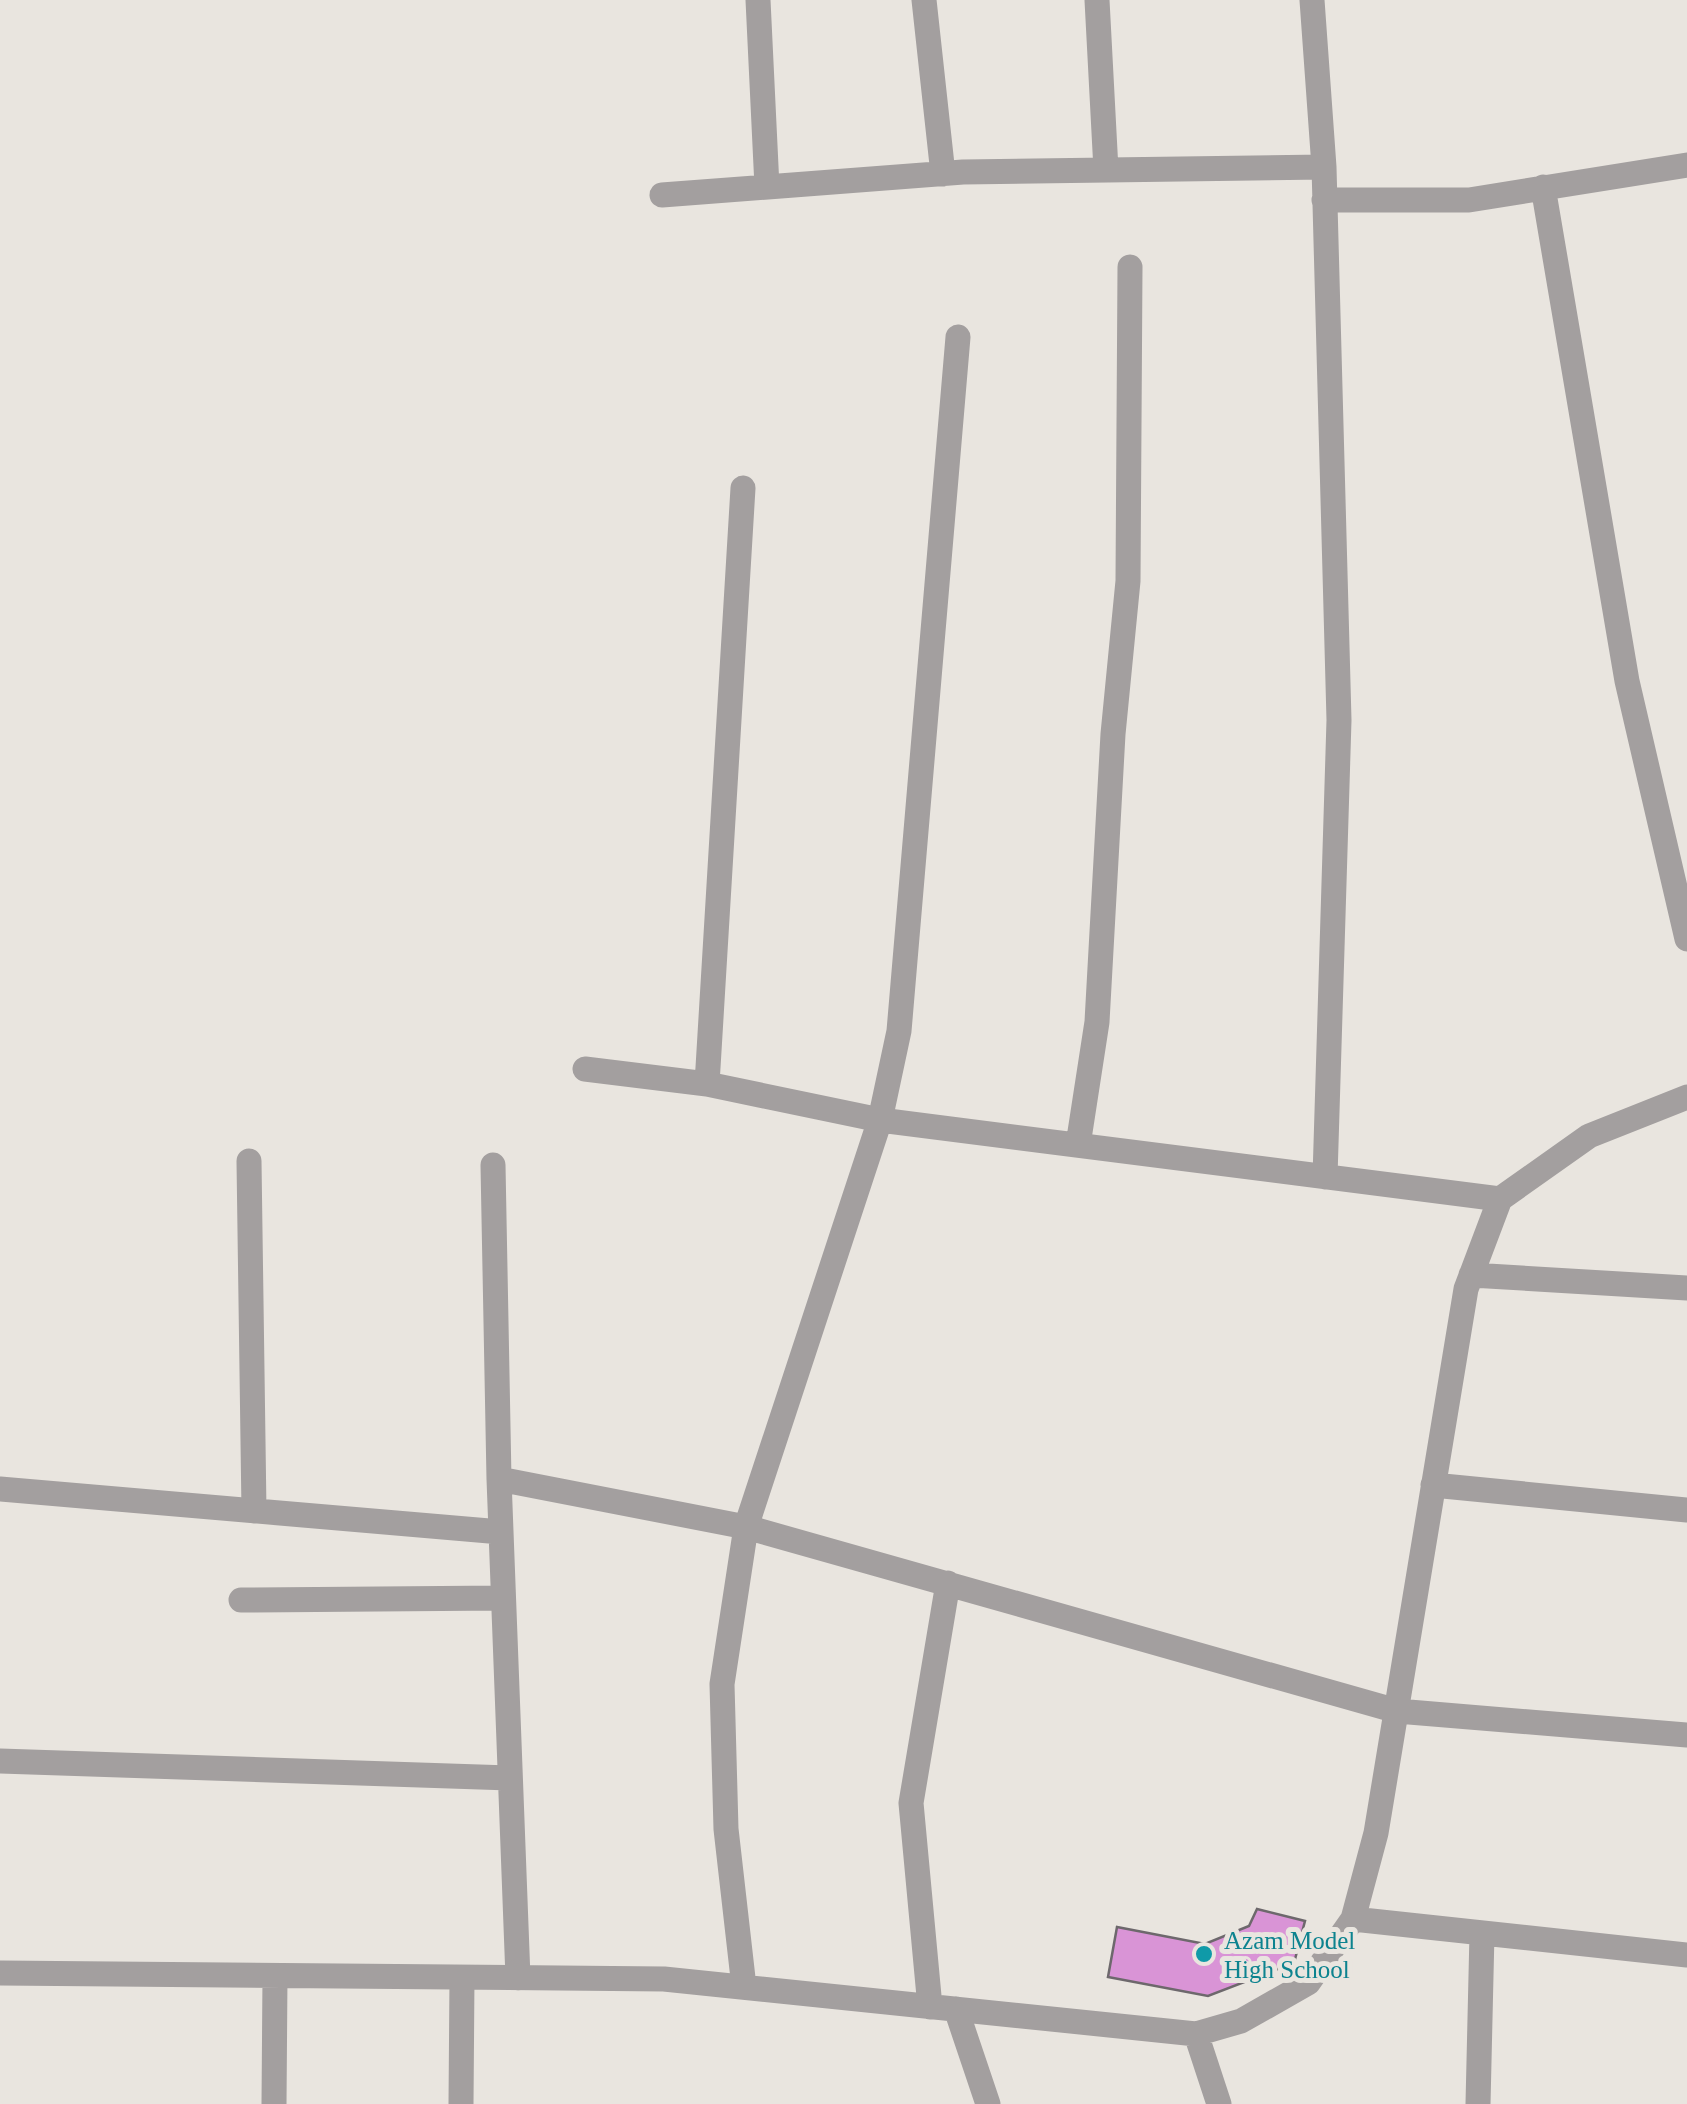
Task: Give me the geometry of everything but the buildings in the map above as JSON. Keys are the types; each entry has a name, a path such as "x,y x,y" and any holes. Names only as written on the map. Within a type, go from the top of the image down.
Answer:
{"street":[{"path":"758,0 767,188"},
{"path":"924,0 942,174"},
{"path":"1097,0 1106,170"},
{"path":"1312,0 1324,167 1340,720 1326,1177"},
{"path":"1324,200 1469,200 1687,165"},
{"path":"662,196 942,174 1324,167"},
{"path":"1543,187 1627,680 1687,939"},
{"path":"1078,1145 1098,1022 1113,734 1128,581 1130,266"},
{"path":"744,1987 726,1829 722,1684 746,1527 880,1120 899,1031 958,337"},
{"path":"708,1084 743,488"},
{"path":"585,1068 708,1084 880,1120 1500,1199"},
{"path":"0,1973 664,1979 1196,2034 1242,2021 1308,1983 1353,1918 1376,1833 1466,1289 1500,1199 1589,1136 1687,1097"},
{"path":"250,1161 254,1511"},
{"path":"493,1165 499,1480 518,1978"},
{"path":"1471,1275 1687,1288"},
{"path":"499,1480 746,1527 1397,1710 1687,1736"},
{"path":"1433,1485 1687,1510"},
{"path":"0,1489 501,1532"},
{"path":"930,2007 911,1804 948,1584"},
{"path":"240,1600 504,1598"},
{"path":"0,1761 510,1778"},
{"path":"1353,1918 1687,1955"},
{"path":"1478,2104 1482,1933"},
{"path":"274,2104 275,1976"},
{"path":"461,2104 462,1978"},
{"path":"956,2009 988,2104"},
{"path":"1196,2034 1219,2104"}],"place":[{"name":"Azam Model High School","path":"1204,1954"}]}
